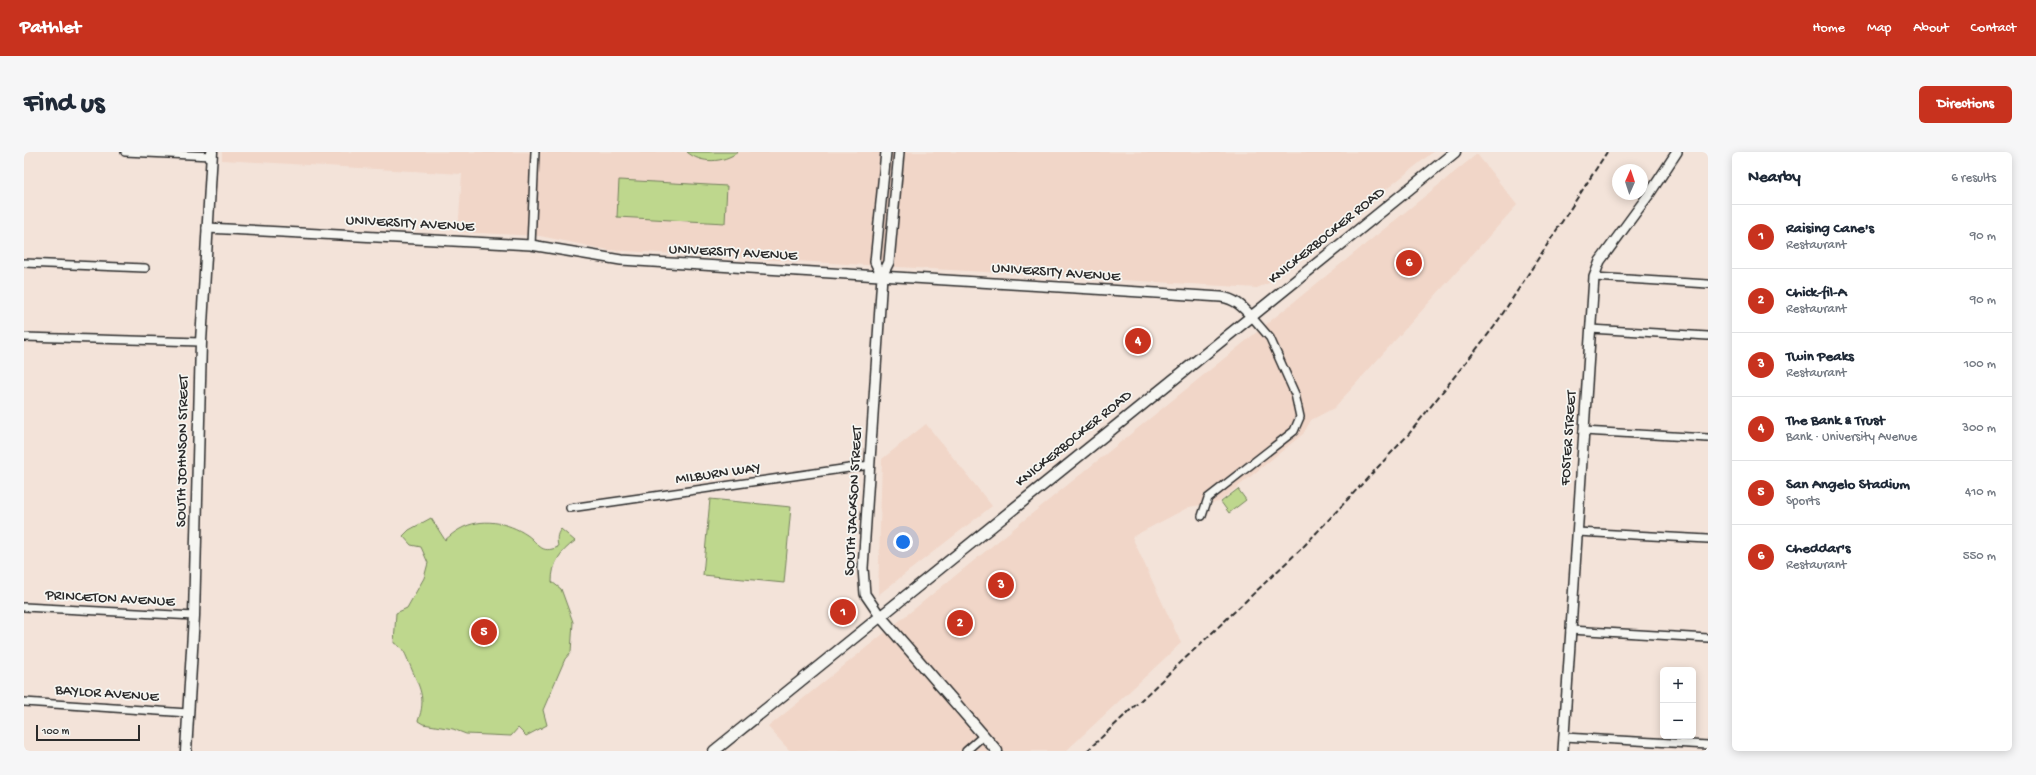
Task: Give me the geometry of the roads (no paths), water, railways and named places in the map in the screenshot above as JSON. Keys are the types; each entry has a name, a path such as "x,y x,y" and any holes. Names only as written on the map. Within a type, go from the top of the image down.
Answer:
{"main road":[{"name":"KNICKERBOCKER ROAD","path":"714,751 987,531 999,519 1455,152"},
{"name":"SOUTH JOHNSON STREET","path":"186,751 194,616 201,342 212,154"},
{"name":"SOUTH JACKSON STREET","path":"880,616 997,751"}],"street":[{"path":"125,152 212,154"},
{"path":"530,245 535,152"},
{"name":"SOUTH JACKSON STREET","path":"882,276 875,262 886,152"},
{"name":"SOUTH JACKSON STREET","path":"880,616 865,594 863,568 882,276 889,262 899,152"},
{"name":"FOSTER STREET","path":"1563,751 1594,277 1600,261 1650,193 1677,152"},
{"name":"UNIVERSITY AVENUE","path":"207,228 530,245 621,260 1221,297 1230,299 1241,305 1251,316"},
{"path":"24,263 145,268"},
{"path":"1594,277 1708,284"},
{"path":"1202,516 1208,498 1294,431 1300,417 1295,394 1270,338 1251,316"},
{"path":"1590,329 1708,336"},
{"path":"24,337 201,342"},
{"path":"1583,431 1708,438"},
{"name":"MILBURN WAY","path":"570,508 870,465"},
{"path":"1577,532 1708,539"},
{"name":"PRINCETON AVENUE","path":"24,607 194,616"},
{"path":"1570,630 1708,638"},
{"name":"BAYLOR AVENUE","path":"24,702 188,713"},
{"path":"966,751 983,736"},
{"path":"1564,737 1708,745"}],"railway":[{"path":"1087,751 1304,546 1408,435 1494,327 1607,152"}],"place":[{"name":"Cheddar's","path":"1409,263"},
{"name":"The Bank & Trust","path":"1138,341"},
{"name":"Twin Peaks","path":"1001,585"},
{"name":"Raising Cane's","path":"843,612"},
{"name":"Chick-fil-A","path":"960,623"},
{"name":"San Angelo Stadium","path":"484,632"}]}
